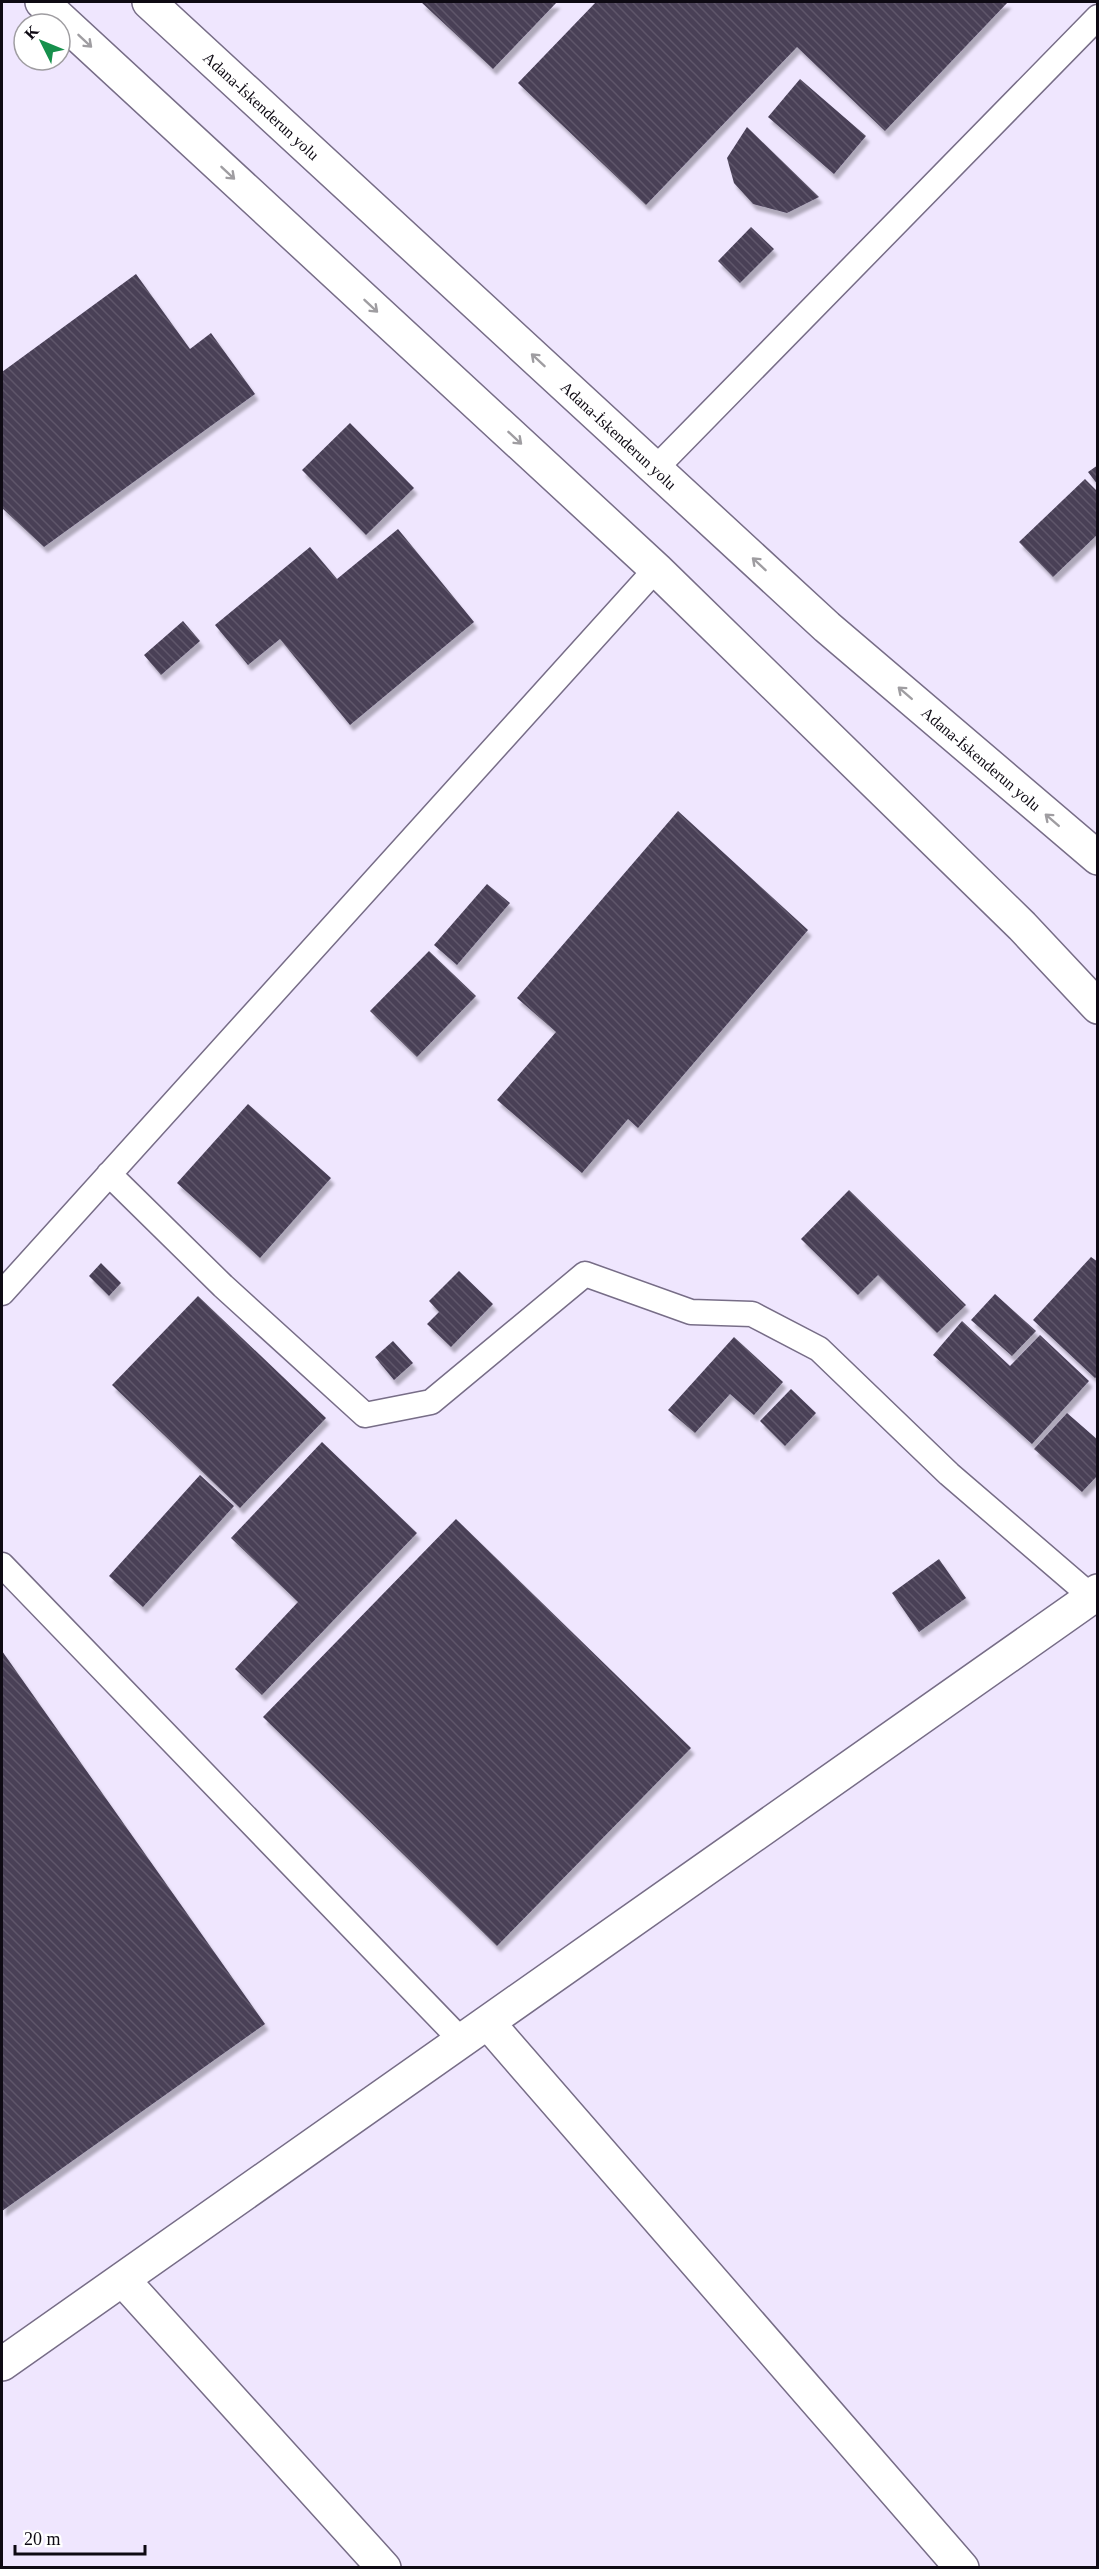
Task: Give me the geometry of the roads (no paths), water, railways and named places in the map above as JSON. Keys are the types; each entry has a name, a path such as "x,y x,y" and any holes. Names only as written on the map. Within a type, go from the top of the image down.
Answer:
{"main road":[{"path":"42,2 656,569 1022,926 1098,1007"},
{"name":"Adana-İskenderun yolu","path":"149,2 827,627 1098,858"},
{"path":"2,2364 1096,1597"},
{"path":"475,2032 962,2568"},
{"path":"123,2280 384,2568"}],"lane":[{"path":"656,468 1098,17"},
{"path":"2,1293 656,569"},
{"path":"109,1174 223,1286 365,1415 431,1402 585,1274 692,1311 752,1314 819,1349 949,1474 1096,1597"},
{"path":"2,1565 475,2032"}]}
